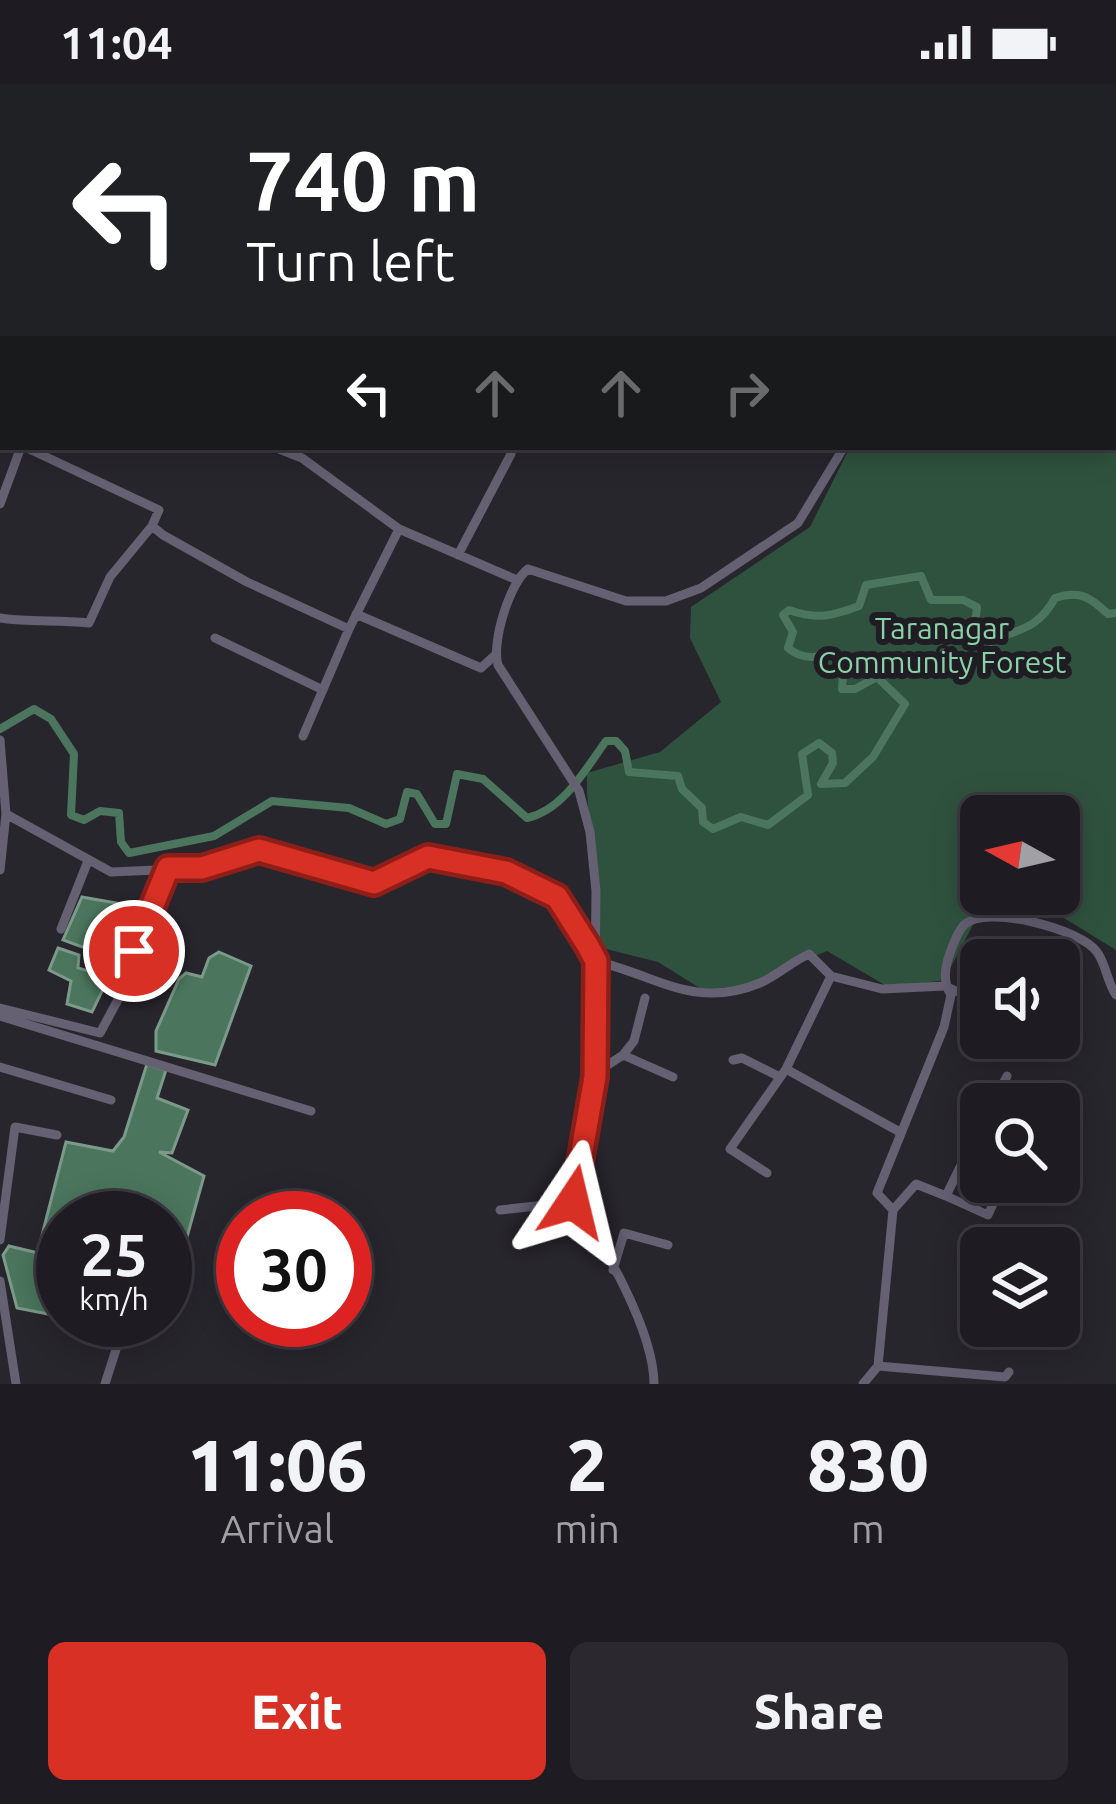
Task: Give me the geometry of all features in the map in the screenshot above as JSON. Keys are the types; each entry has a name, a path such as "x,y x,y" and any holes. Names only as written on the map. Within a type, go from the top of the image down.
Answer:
{"street":[{"path":"0,504 22,450"},
{"path":"0,618 36,624 54,619 89,622 110,577 152,526 159,510 29,450"},
{"path":"282,450 302,458 399,529 517,580"},
{"path":"356,614 481,668 494,656 517,580 537,569 626,601 650,603 701,588 798,523 842,450"},
{"path":"458,555 511,454"},
{"path":"152,526 247,582 349,629"},
{"path":"303,736 399,529"},
{"path":"215,638 323,690"},
{"path":"494,656 583,799 596,891 594,1074 573,1202 614,1270 643,1336 654,1384"},
{"path":"0,740 6,814 0,870"},
{"path":"6,814 111,872 202,868 259,850 374,883 420,858 465,861 529,880 557,897 596,961 648,973 705,997 758,983 809,954 831,976 882,989 945,986 960,993"},
{"path":"61,929 88,861"},
{"path":"0,1012 100,1033 120,996 168,868"},
{"path":"893,1210 877,1193 898,1131 944,1027 951,995 945,986 946,963 962,926 978,918 1019,920 1068,933 1096,949 1116,994"},
{"path":"767,1172 730,1149 783,1073 831,976"},
{"path":"594,1074 634,1041 645,998"},
{"path":"0,1012 311,1111"},
{"path":"623,1054 673,1077"},
{"path":"733,1060 742,1058 783,1073 898,1131"},
{"path":"0,1066 111,1100"},
{"path":"1003,1083 1007,1076"},
{"path":"0,1240 15,1127 57,1136"},
{"path":"946,1196 960,1167"},
{"path":"863,1384 878,1366 893,1210 916,1184 960,1202"},
{"path":"500,1210 573,1202"},
{"path":"961,1203 988,1215 994,1203"},
{"path":"614,1270 624,1233 668,1245"},
{"path":"0,1281 5,1351 16,1384"},
{"path":"105,1384 117,1347"},
{"path":"878,1366 976,1379 1010,1372"}],"green space":[{"name":"Taranagar Community Forest","path":"848,450 1116,450 1116,950 1059,915 975,921 966,939 960,939 960,950 944,980 890,988 827,951 746,985 703,990 658,962 598,947 587,773 660,752 721,702 690,638 691,607 810,527"}],"shaded area":[{"path":"82,897 145,908 112,968 88,959 88,949 63,940"},
{"path":"58,948 79,955 78,968 109,977 92,1012 67,1004 71,981 49,970"},
{"path":"219,952 251,966 215,1065 156,1051 156,1031 179,979 186,973 202,977 209,958"},
{"path":"147,1064 166,1070 157,1098 188,1110 172,1153 159,1152 204,1176 192,1219 192,1191 53,1191 66,1142 113,1151 124,1137"},
{"path":"9,1246 36,1252 36,1312 17,1308 3,1255"}],"waterway":[{"path":"0,729 34,709 51,719 74,754 71,815 84,820 100,811 119,813 121,842 129,853 214,836 272,801 349,808 386,824 400,819 407,792 417,794 435,824 446,824 457,774 483,779 527,818 562,798 606,741 616,741 625,751 629,772 678,776 682,789 702,808 703,822 713,829 741,817 768,825 808,795 802,754 819,743 832,753 833,763 821,784 845,783 873,757 905,704 877,677 855,689 842,689 844,658 833,652 810,657 788,648 793,632 783,615 789,610 816,616 841,612 859,606 866,585 921,576 931,600 963,600 977,607 975,624 991,642 1035,622 1055,598 1084,597 1108,614 1116,613"}],"route":[{"path":"134,951 168,868 202,868 259,850 374,883 428,857 465,861 529,880 557,897 596,961 592,1109 573,1202"}]}
